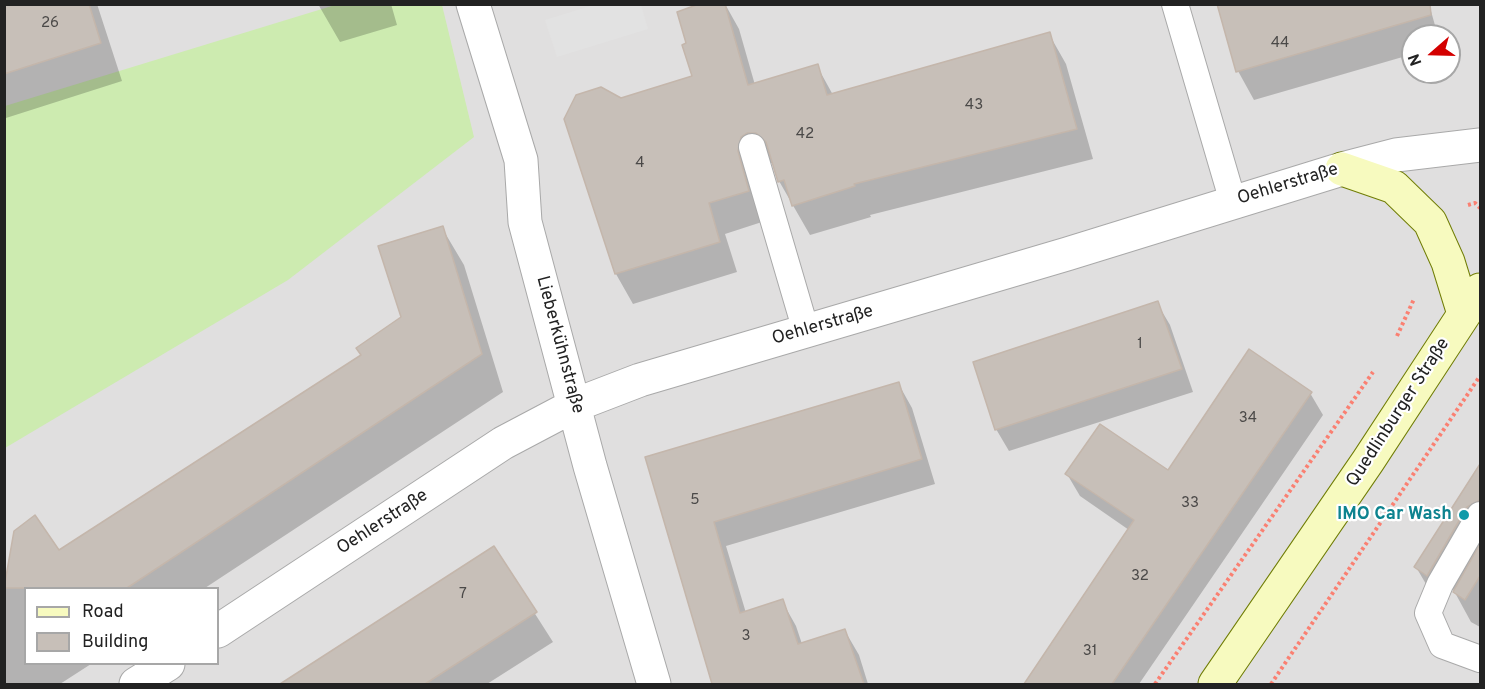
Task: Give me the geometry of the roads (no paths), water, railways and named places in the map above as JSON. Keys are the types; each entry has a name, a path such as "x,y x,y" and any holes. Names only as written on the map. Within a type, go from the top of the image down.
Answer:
{"main road":[{"path":"1342,169 1394,187 1430,222 1448,262 1472,302"},
{"name":"Quedlinburger Straße","path":"1215,684 1368,461 1472,302"}],"street":[{"name":"Lieberkühnstraße","path":"473,4 521,160 525,222 590,466 654,684"},
{"name":"Oehlerstraße","path":"219,630 503,443 575,405 640,380 1342,169 1396,155 1480,145"},
{"path":"136,684 165,665"}],"lane":[{"path":"1175,4 1233,202"},
{"path":"752,147 806,331"},
{"path":"1480,515 1440,584 1428,613 1442,645 1480,659"}],"place":[{"name":"IMO Car Wash","path":"1464,515"}]}
